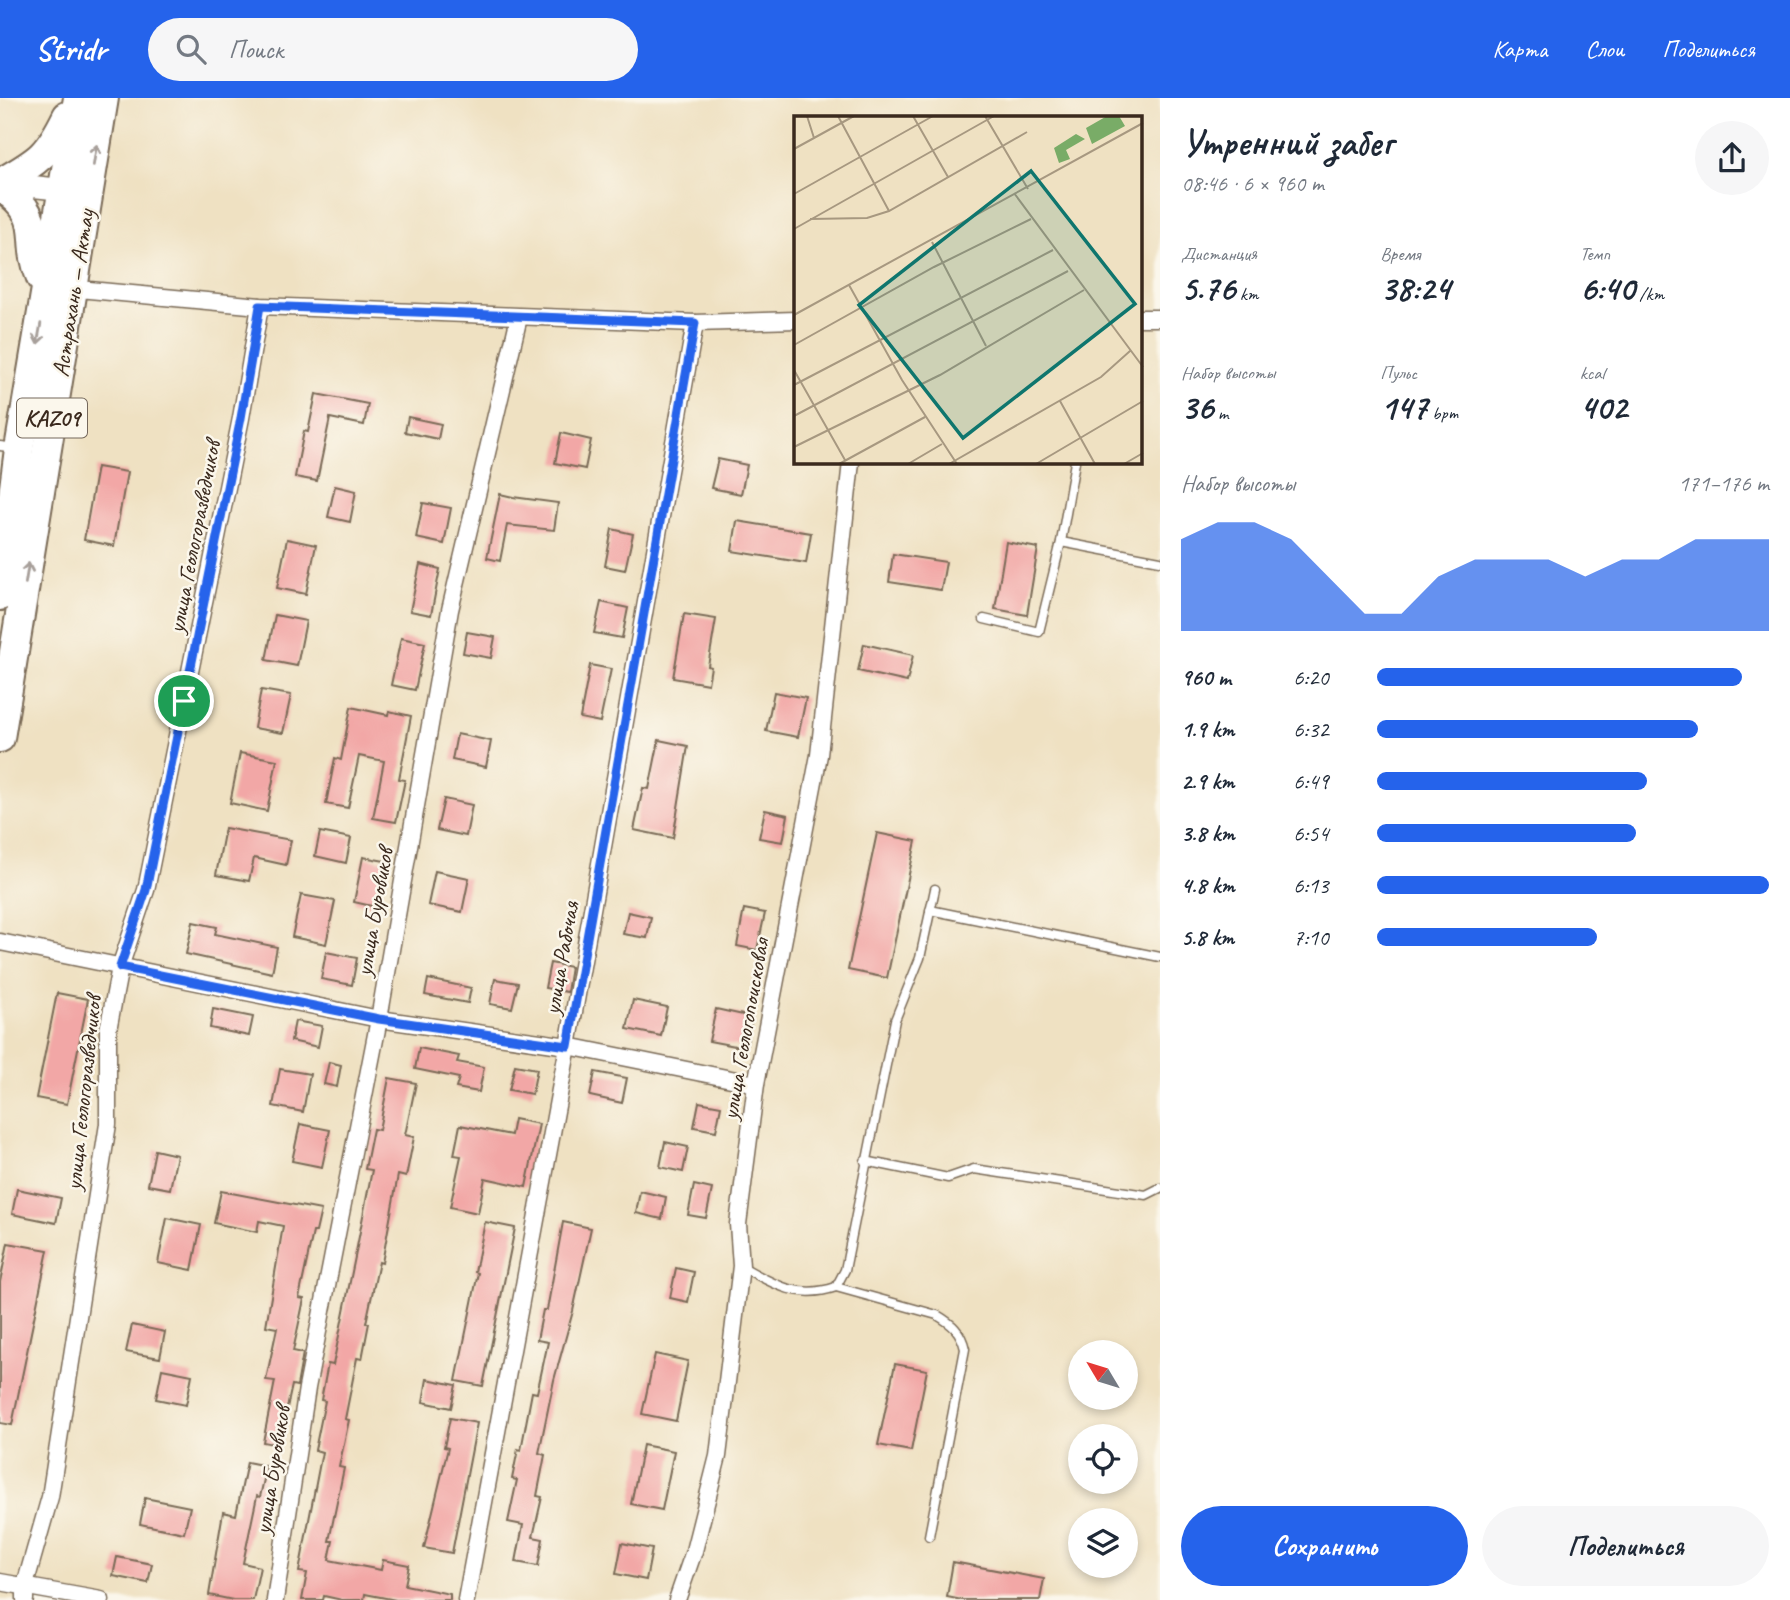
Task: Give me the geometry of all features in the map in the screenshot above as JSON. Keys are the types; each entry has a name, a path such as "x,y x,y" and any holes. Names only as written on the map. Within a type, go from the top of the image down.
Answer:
{"highway":[{"path":"60,288 38,272 31,217 23,205 0,184 39,160 56,139 77,98"},
{"name":"Астрахань — Актау","path":"0,737 75,191 77,98"},
{"name":"Астрахань — Актау","path":"75,191 104,98"},
{"name":"Астрахань — Актау","path":"0,596 9,447 60,288"}],"street":[{"path":"0,184 75,191"},
{"path":"60,288 260,306 695,323 794,320"},
{"name":"улица Геологоразведчиков","path":"25,1593 50,1497 108,1124 108,1030 120,967 146,890 241,418 260,306"},
{"name":"улица Буровиков","path":"275,1600 307,1388 379,1019 450,610 519,317"},
{"path":"1142,318 1160,318"},
{"name":"улица Рабочая","path":"466,1600 568,1046 695,323"},
{"name":"улица Геологопоисковая","path":"677,1600 694,1551 718,1456 741,1266 738,1224 756,1084 819,755 850,464"},
{"path":"0,942 379,1019 568,1046 756,1084"},
{"path":"0,1582 25,1593 101,1600"}],"lane":[{"path":"984,619 1039,632 1061,542 1075,464"},
{"path":"1061,542 1160,561"},
{"path":"836,1287 845,1270 895,1020 920,958 935,889"},
{"path":"930,910 1160,957"},
{"path":"865,1161 948,1178 974,1169 1146,1195 1160,1188"},
{"path":"741,1266 782,1288 821,1292 836,1287 937,1315 962,1335 965,1349 929,1536"}],"building":[{"path":"316,394 368,404 364,425 330,418 317,481 295,477 304,431 308,432"},
{"path":"408,417 441,424 438,439 405,432"},
{"path":"561,433 591,440 585,469 555,463"},
{"path":"718,459 747,465 741,494 711,488"},
{"path":"97,467 127,472 114,546 84,540"},
{"path":"335,486 356,491 350,522 328,517"},
{"path":"500,494 558,503 554,530 507,525 500,561 487,558"},
{"path":"423,503 451,508 444,544 416,538"},
{"path":"737,521 811,533 806,563 732,551"},
{"path":"612,529 633,534 625,570 605,566"},
{"path":"287,539 316,545 306,594 277,588"},
{"path":"1006,542 1038,548 1027,615 995,609"},
{"path":"893,554 946,562 941,590 889,582"},
{"path":"420,564 440,569 431,615 410,611"},
{"path":"601,602 628,608 622,638 594,633"},
{"path":"684,614 716,619 708,666 711,667 708,684 673,678"},
{"path":"275,615 306,621 297,666 266,660"},
{"path":"467,632 495,637 491,658 463,653"},
{"path":"401,638 425,643 415,690 391,685"},
{"path":"864,644 913,655 907,682 858,671"},
{"path":"590,665 611,669 600,722 580,718"},
{"path":"261,690 291,695 283,733 254,728"},
{"path":"774,692 806,698 798,737 766,731"},
{"path":"351,707 388,715 389,711 411,716 399,779 405,780 396,822 373,818 384,761 359,756 348,808 326,804 335,758 341,760"},
{"path":"457,734 491,741 486,767 452,760"},
{"path":"659,740 688,746 673,838 634,830 643,788 649,789"},
{"path":"240,753 277,760 267,811 230,803"},
{"path":"444,799 472,805 466,836 437,830"},
{"path":"765,810 788,815 783,842 759,838"},
{"path":"225,828 291,840 286,865 254,858 249,881 216,875"},
{"path":"320,832 351,838 346,863 315,856"},
{"path":"877,833 916,841 887,978 848,970"},
{"path":"363,857 385,861 376,907 354,902"},
{"path":"435,871 469,878 462,912 428,905"},
{"path":"301,895 335,901 326,944 292,937"},
{"path":"744,909 765,913 757,950 737,946"},
{"path":"628,912 651,917 647,938 623,934"},
{"path":"193,922 217,927 215,934 277,947 272,973 186,954"},
{"path":"326,952 357,958 352,985 321,979"},
{"path":"550,963 571,967 567,992 545,988"},
{"path":"428,979 471,988 468,1003 425,995"},
{"path":"495,979 518,983 512,1008 490,1004"},
{"path":"57,993 88,999 67,1104 36,1098"},
{"path":"633,1000 667,1007 661,1036 627,1029"},
{"path":"213,1009 253,1017 249,1036 210,1028"},
{"path":"716,1009 752,1017 746,1048 709,1041"},
{"path":"295,1021 322,1026 318,1047 291,1041"},
{"path":"419,1048 459,1056 457,1062 484,1067 479,1092 456,1088 459,1078 415,1069"},
{"path":"329,1062 341,1065 337,1087 324,1084"},
{"path":"515,1065 537,1069 532,1094 509,1090"},
{"path":"280,1069 310,1074 303,1112 273,1106"},
{"path":"595,1072 627,1078 622,1103 590,1096"},
{"path":"389,1078 416,1083 405,1135 414,1137 406,1177 398,1175 382,1263 379,1262 366,1323 369,1323 362,1359 357,1358 345,1419 349,1420 339,1467 344,1468 329,1541 333,1541 329,1560 381,1570 383,1560 409,1565 405,1585 450,1594 450,1600 396,1600 365,1594 364,1600 342,1600 324,1596 323,1600 302,1600 307,1573 299,1572 322,1452 315,1450 325,1401 321,1400 328,1364 333,1365 372,1170 365,1169 373,1129 379,1130"},
{"path":"699,1102 721,1106 716,1131 694,1127"},
{"path":"514,1119 539,1124 526,1187 485,1178 478,1213 450,1207 461,1156 454,1155 460,1125 511,1135"},
{"path":"300,1124 330,1130 322,1167 292,1161"},
{"path":"665,1142 688,1147 683,1172 660,1167"},
{"path":"155,1150 177,1155 170,1189 148,1185"},
{"path":"694,1185 712,1189 706,1218 688,1215"},
{"path":"17,1189 61,1198 56,1223 12,1214"},
{"path":"221,1191 321,1210 316,1232 313,1232 299,1298 304,1299 293,1351 303,1353 297,1386 292,1385 279,1445 263,1442 275,1381 266,1380 277,1328 266,1326 283,1226 259,1221 257,1232 214,1223"},
{"path":"640,1191 666,1197 662,1219 636,1213"},
{"path":"167,1218 201,1225 192,1270 158,1263"},
{"path":"485,1222 515,1228 483,1386 456,1381 478,1273 475,1272"},
{"path":"563,1222 591,1228 539,1453 545,1455 537,1496 542,1497 533,1537 543,1539 538,1566 516,1562 523,1525 508,1522 517,1480 512,1479 518,1449 521,1450 532,1392 537,1393 548,1342 537,1340 543,1310 547,1310"},
{"path":"8,1243 48,1250 12,1425 0,1423 0,1282"},
{"path":"676,1268 694,1272 688,1302 670,1298"},
{"path":"132,1325 165,1332 160,1358 126,1352"},
{"path":"655,1354 688,1361 676,1421 642,1414"},
{"path":"895,1364 927,1370 911,1451 878,1445"},
{"path":"162,1369 192,1375 186,1405 156,1399"},
{"path":"427,1379 456,1385 451,1408 423,1402"},
{"path":"450,1418 477,1423 452,1553 424,1548 448,1448 444,1447"},
{"path":"643,1445 674,1451 662,1510 631,1504"},
{"path":"247,1462 267,1466 260,1497 257,1496 243,1563 260,1567 253,1600 233,1600 209,1595 223,1512 236,1515"},
{"path":"145,1498 190,1507 184,1533 140,1524"},
{"path":"622,1543 652,1549 646,1580 616,1574"},
{"path":"117,1557 152,1564 148,1583 113,1576"},
{"path":"953,1562 1044,1579 1040,1600 962,1600 947,1597"}],"route":[{"path":"260,306 695,323 568,1046 379,1019 120,967 146,890 184,701 241,418 260,306"}]}
